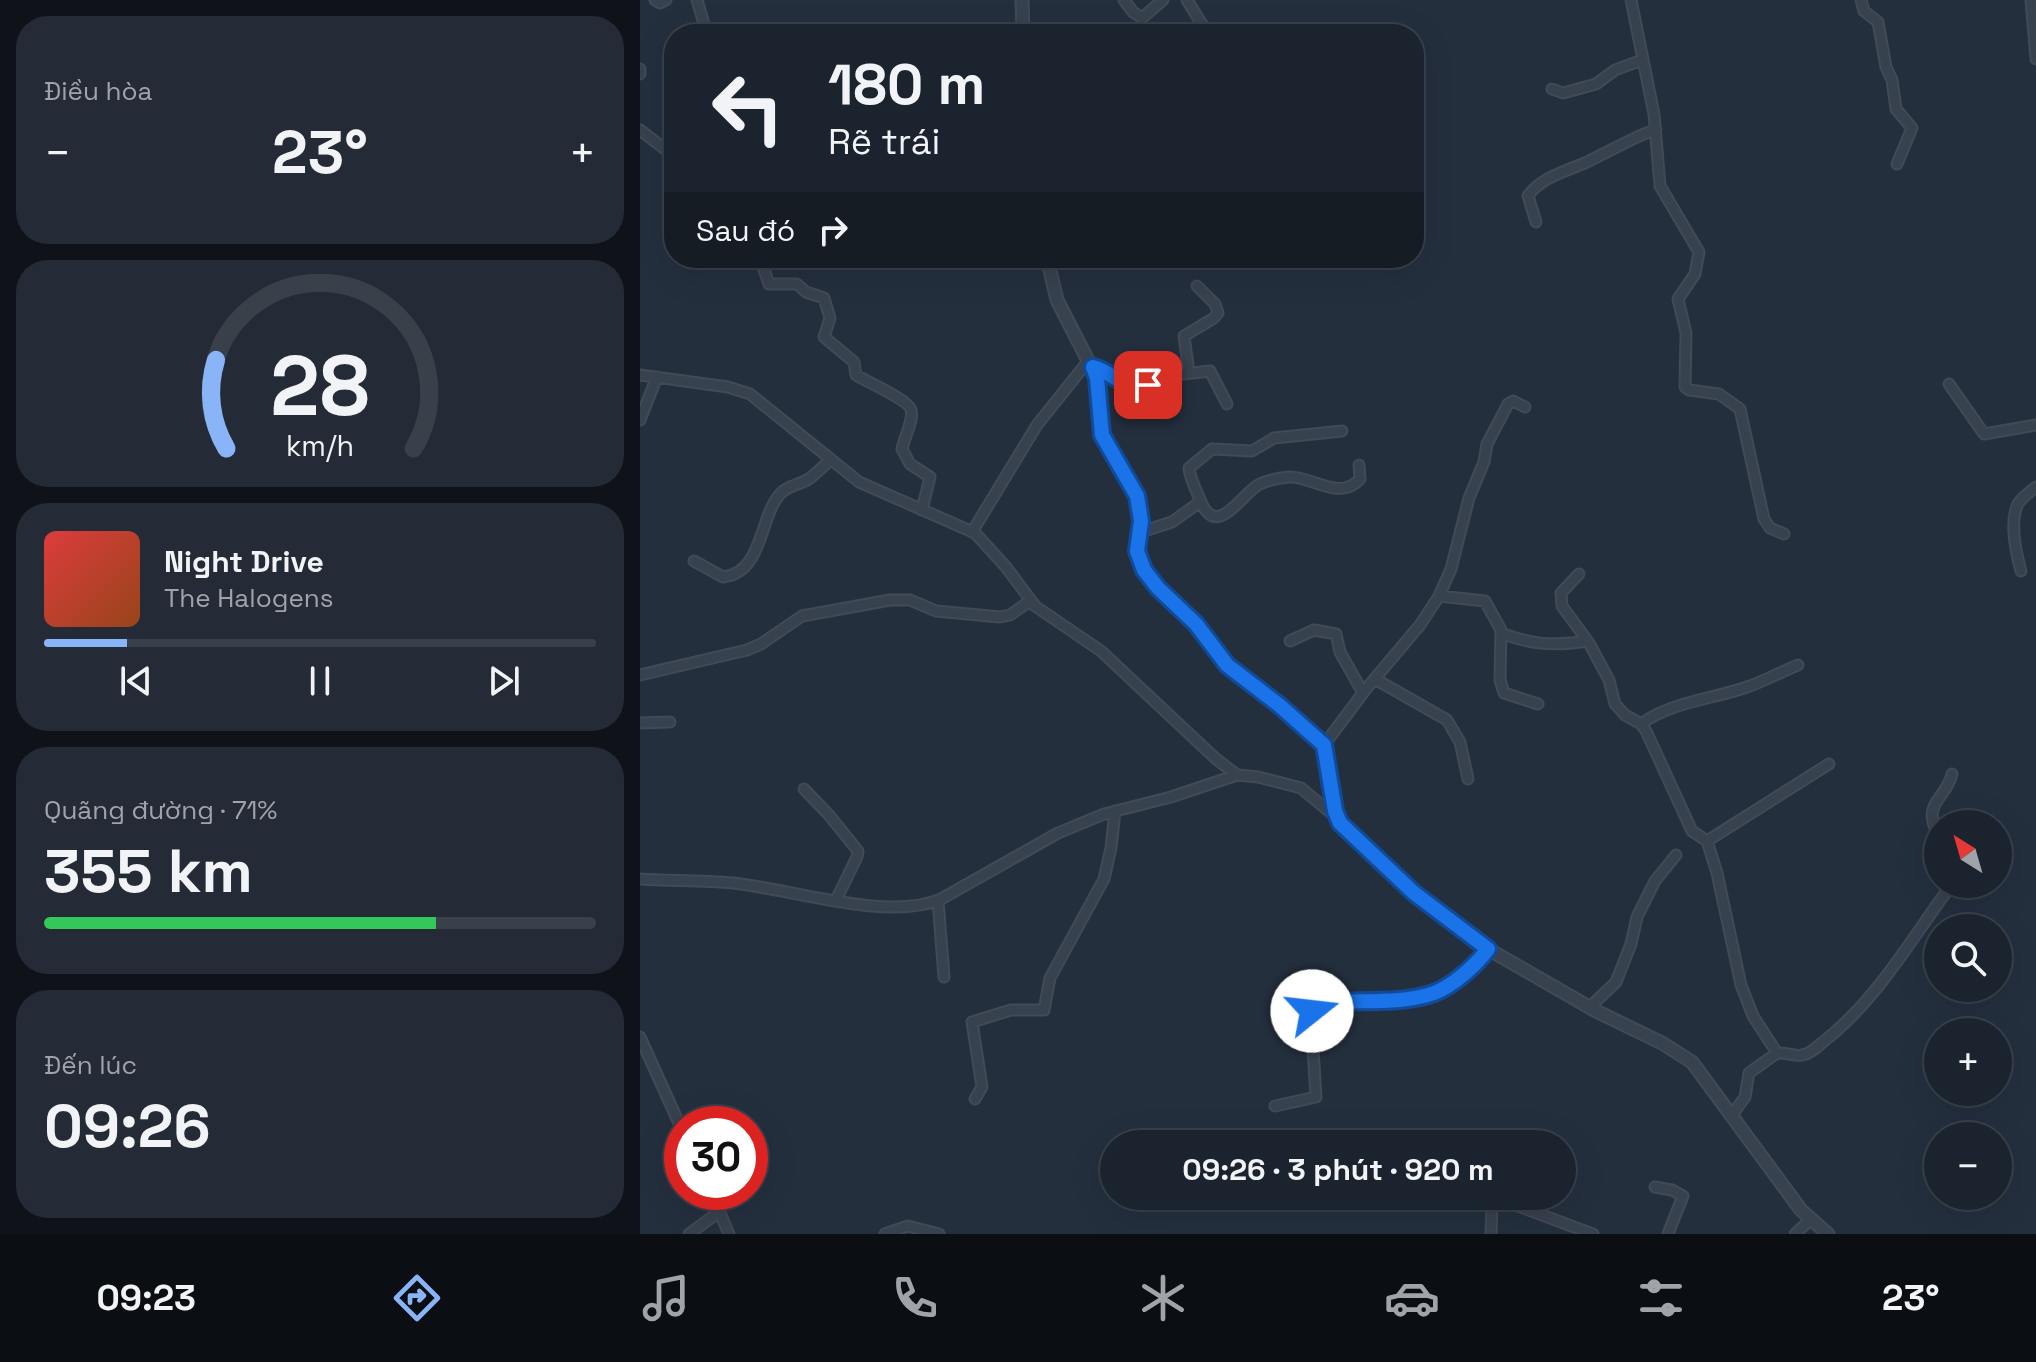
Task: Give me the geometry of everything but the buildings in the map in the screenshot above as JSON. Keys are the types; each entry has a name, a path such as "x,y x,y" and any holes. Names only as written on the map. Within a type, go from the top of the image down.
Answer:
{"street":[{"path":"655,0 660,3 666,0"},
{"path":"697,0 704,24"},
{"path":"1022,0 1023,24"},
{"path":"1124,0 1142,18 1163,0"},
{"path":"1187,0 1202,24"},
{"path":"1631,0 1656,129 1660,186 1699,252 1695,274 1678,299 1686,333 1685,387 1715,392 1740,409 1764,519 1770,528 1784,534"},
{"path":"1861,0 1864,11 1878,22 1896,109 1912,128 1897,164"},
{"path":"2031,0 2036,59"},
{"path":"1552,89 1563,93 1596,84 1615,70 1642,60"},
{"path":"1536,222 1528,196 1532,191 1562,171 1656,129"},
{"path":"640,130 664,148"},
{"path":"763,268 769,284 792,282 806,292 824,298 830,318 824,337 854,362 856,375 902,400 910,408 902,449 910,464 930,477 922,510"},
{"path":"1049,268 1056,296 1097,378 1102,435 1134,487 1139,502 1141,532 1137,551 1140,561 1158,588 1196,624 1234,671 1324,745 1337,818"},
{"path":"1189,373 1184,336 1218,313 1215,304 1197,286"},
{"path":"972,532 1037,425 1091,364"},
{"path":"1091,364 1133,387 1210,371 1227,404"},
{"path":"640,375 728,387 750,394 863,485 972,532 1006,567 1030,601 1101,651 1237,775"},
{"path":"640,420 657,377"},
{"path":"1949,384 1984,434 2036,425"},
{"path":"1324,745 1420,625 1439,596 1451,569 1487,444 1508,404 1513,401 1525,407"},
{"path":"1342,431 1274,438 1252,451 1212,449 1189,468 1200,502 1205,512 1222,516 1260,484 1286,477 1305,479 1326,488 1350,487 1360,479 1359,465"},
{"path":"694,561 723,577 735,573 756,552 766,516 781,493 811,477 831,460"},
{"path":"2021,571 2015,541 2017,509 2036,487"},
{"path":"1141,532 1172,522 1200,502"},
{"path":"1579,574 1564,588 1560,598 1562,606 1611,683 1615,704 1646,731 1690,827 1707,841 1741,985 1753,1016 1777,1053"},
{"path":"1439,596 1485,601 1501,633 1500,680 1504,693 1538,704"},
{"path":"640,675 747,650 802,616 876,602 910,600 936,611 1000,617 1010,615 1030,601"},
{"path":"1290,641 1314,630 1336,634 1340,652 1363,693"},
{"path":"1501,633 1538,645 1562,646 1587,641"},
{"path":"1641,724 1677,707 1748,687 1798,665"},
{"path":"1375,679 1447,720 1460,742 1468,779"},
{"path":"640,723 670,722"},
{"path":"1707,841 1829,764"},
{"path":"1932,810 1952,774"},
{"path":"640,879 733,883 902,907 938,900 1050,836 1115,811 1171,797 1237,775 1301,788 1337,818 1354,838 1414,893 1488,949 1687,1058 1784,1189 1810,1220 1828,1234"},
{"path":"804,789 858,851 836,900"},
{"path":"975,1099 982,1087 971,1025 976,1019 995,1013 1044,1010 1050,978 1104,879 1115,811"},
{"path":"1590,1007 1616,982 1631,944 1637,917 1655,881 1676,855"},
{"path":"1732,1115 1745,1097 1749,1073 1777,1053 1803,1055 1839,1029 1885,979 1942,898"},
{"path":"938,900 944,977"},
{"path":"1275,1106 1316,1097 1311,1016 1314,1006 1323,1002 1395,999 1435,993 1475,964 1488,949"},
{"path":"640,1037 671,1106"},
{"path":"1655,1187 1683,1196 1668,1234"},
{"path":"1491,1234 1492,1210"},
{"path":"1528,1210 1593,1234"},
{"path":"689,1234 719,1212 729,1234"},
{"path":"1795,1234 1810,1220"},
{"path":"885,1234 908,1226 939,1234"}],"route":[{"path":"1148,385 1130,387 1110,373 1093,367 1097,378 1102,435 1137,496 1141,528 1137,551 1148,577 1196,624 1227,665 1301,722 1324,745 1335,811 1340,823 1414,893 1488,949 1475,964 1435,993 1406,998 1320,1003 1312,1011"}]}
